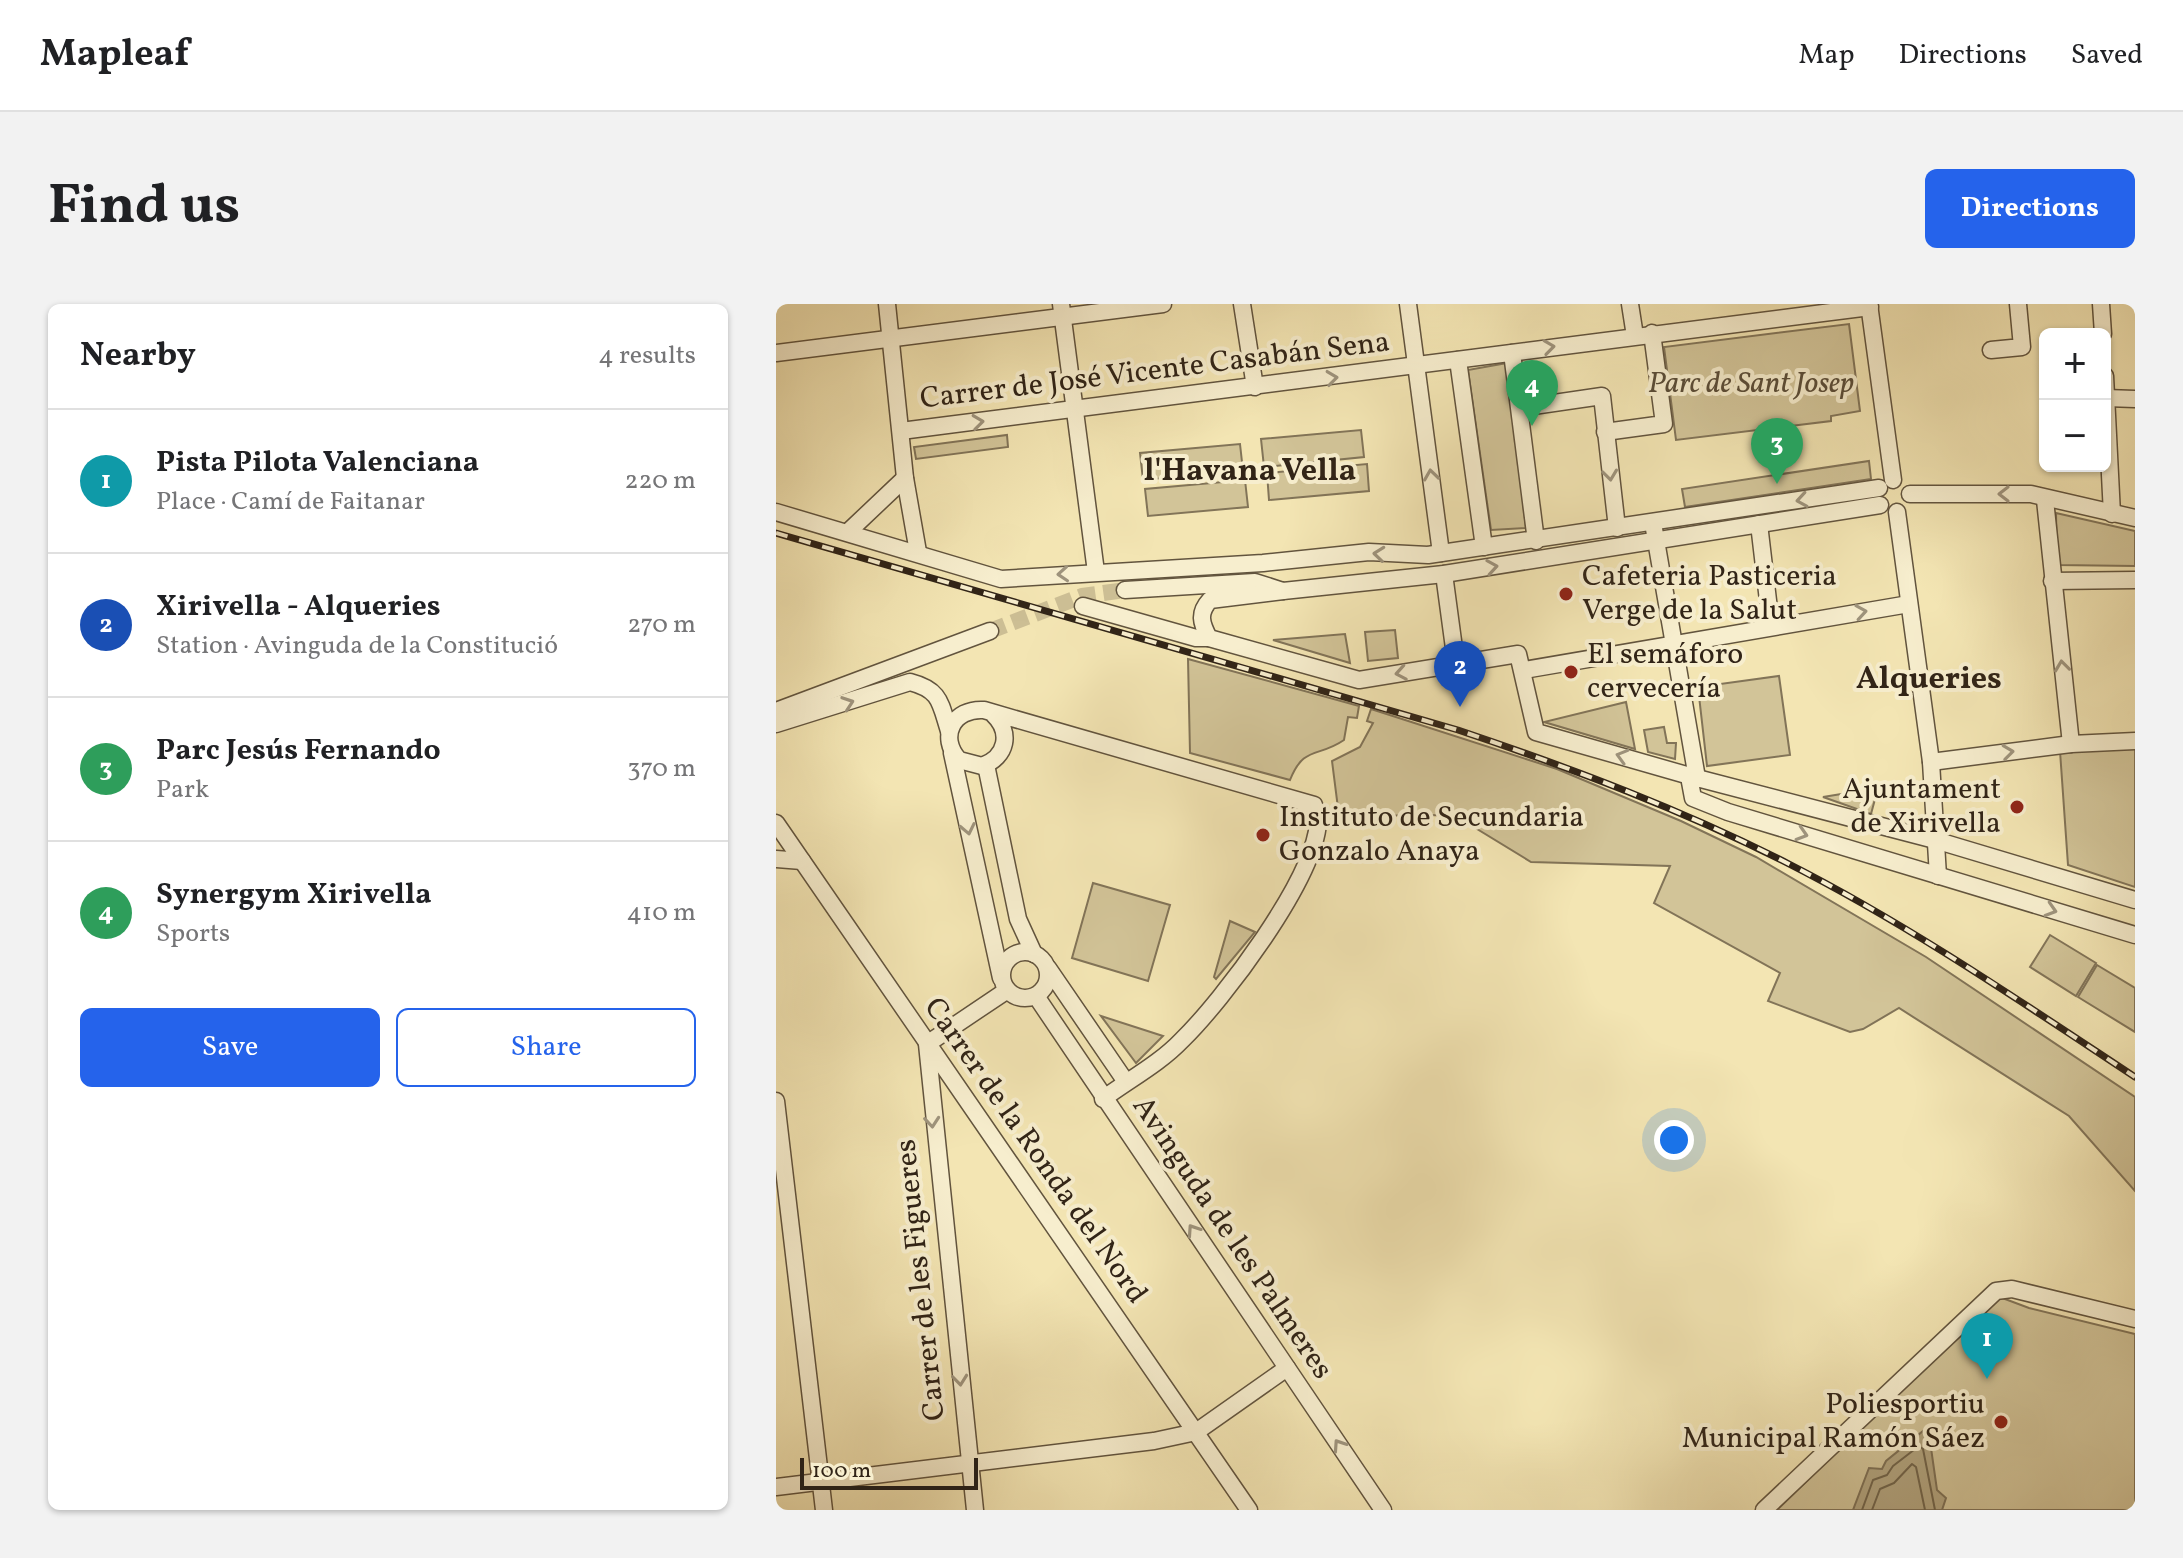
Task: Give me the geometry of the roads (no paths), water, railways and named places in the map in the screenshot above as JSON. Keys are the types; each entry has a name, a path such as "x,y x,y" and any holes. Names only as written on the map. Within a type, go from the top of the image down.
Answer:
{"street":[{"path":"887,304 905,478 918,552"},
{"path":"776,353 889,339 1062,310 1163,304"},
{"path":"1242,304 1255,387"},
{"path":"1408,304 1456,663"},
{"path":"1605,432 1664,424 1643,334 1630,304"},
{"path":"1991,350 2022,347 2018,304"},
{"path":"2101,304 2103,328"},
{"path":"1209,638 1201,616 1210,600 1444,574 1656,541 1759,524 1884,491 1907,485 1910,494 1905,508 1897,512 1887,511 1884,491 1870,306"},
{"name":"Carrer de José Vicente Casabán Sena","path":"901,431 1075,411 1870,306"},
{"path":"1062,310 1096,572"},
{"path":"1512,353 1536,541"},
{"path":"1458,360 1484,547"},
{"path":"1520,408 1602,396 1617,528"},
{"path":"2111,398 2135,399"},
{"path":"2106,400 2112,514"},
{"path":"848,532 905,478"},
{"path":"776,512 1001,579 1263,563 1369,552 1441,553 1884,491"},
{"path":"1910,494 2031,494 2045,500 2135,518"},
{"path":"2045,500 2071,744"},
{"path":"1897,512 1932,785 1942,835 1942,877"},
{"path":"1653,523 1697,778"},
{"path":"1759,524 1771,626"},
{"path":"1441,553 1444,574"},
{"path":"1221,583 1263,563"},
{"path":"2052,581 2135,580"},
{"path":"1125,590 1255,582 1283,591"},
{"path":"1524,670 1909,604"},
{"path":"1083,606 1359,680 1518,654 1536,732 1697,778 1914,834 2135,900"},
{"path":"776,711 990,631"},
{"path":"776,724 910,682 929,687 938,696 949,731 1004,984 1020,999 1036,996 1048,979 1040,959 1014,954 1005,962 1004,984 927,1044"},
{"path":"949,731 956,718 964,712 984,710 1314,805 1319,821 1307,859 1273,922 1182,1041 1144,1073 1103,1099"},
{"path":"952,753 968,765 986,765 999,756 1005,740 1004,730 993,714"},
{"path":"1931,762 2071,744 2135,741"},
{"name":"Avinguda de les Palmeres","path":"986,765 1018,919 1040,959 1126,1082"},
{"path":"1697,778 1689,787 1693,798 1728,812 2135,935"},
{"path":"1914,834 1928,814 1932,785"},
{"path":"1728,812 1731,786"},
{"name":"Carrer de la Ronda del Nord","path":"776,823 1249,1510"},
{"path":"776,859 802,861"},
{"name":"Avinguda de les Palmeres","path":"1036,996 1383,1510"},
{"name":"Carrer de les Figueres","path":"927,1044 975,1510"},
{"path":"776,1101 824,1510"},
{"path":"1764,1510 1996,1291 2017,1291 2135,1319"},
{"path":"776,1487 1154,1441 1196,1432 1287,1368"}],"water":[{"path":"1928,1427 1937,1490 1946,1498 1942,1510 1853,1510 1869,1468 1882,1469 1886,1461"}],"tunnel":[{"path":"990,631 1082,596 1125,590"}],"railway":[{"path":"776,533 1458,730 1626,791 1749,844 1834,888 1965,966 2135,1077"}],"place":[{"name":"Synergym Xirivella","path":"1532,426"},
{"name":"Parc Jesús Fernando","path":"1777,484"},
{"name":"Cafeteria Pasticeria Verge de la Salut","path":"1566,594"},
{"name":"El semáforo cervecería","path":"1571,672"},
{"name":"Xirivella - Alqueries","path":"1460,707"},
{"name":"Ajuntament de Xirivella","path":"2017,807"},
{"name":"Instituto de Secundaria Gonzalo Anaya","path":"1263,835"},
{"name":"Pista Pilota Valenciana","path":"1987,1379"},
{"name":"Poliesportiu Municipal Ramón Sáez","path":"2001,1422"}],"district":[{"name":"l'Havana Vella","path":"1250,472"},
{"name":"Alqueries","path":"1929,680"}],"park label":[{"name":"Parc de Sant Josep","path":"1751,384"}]}
